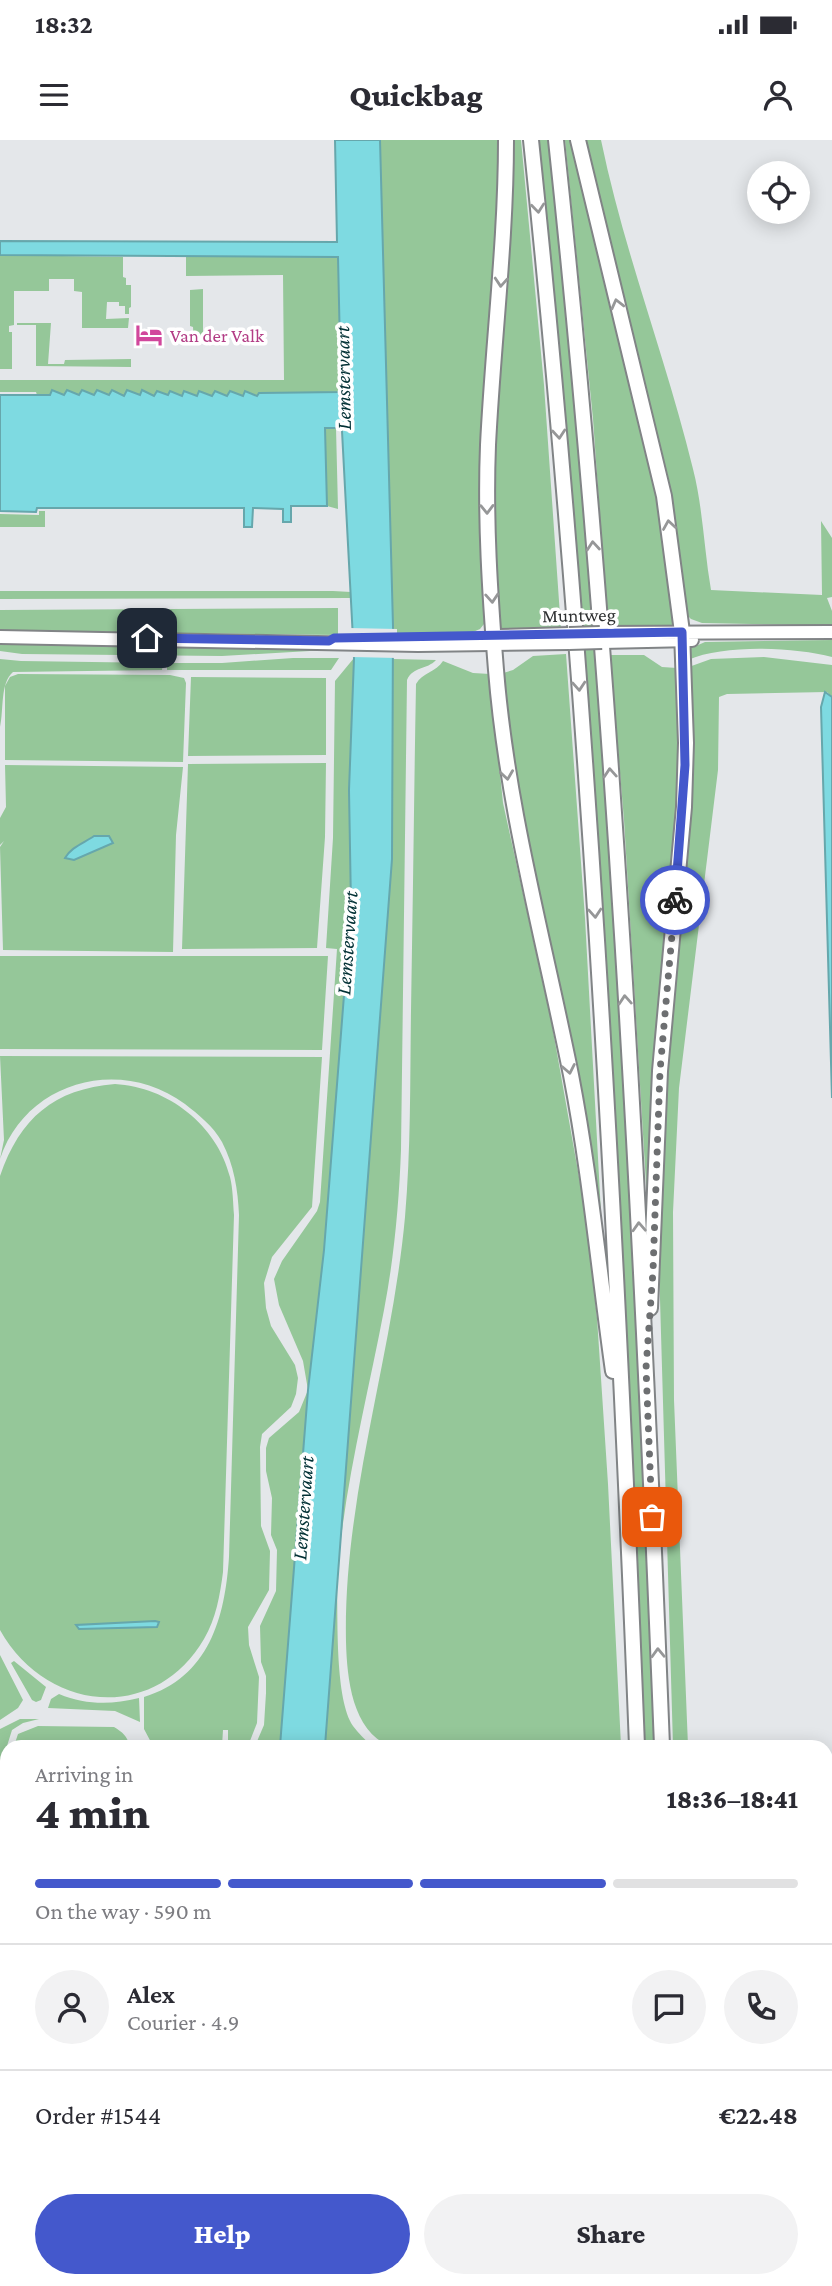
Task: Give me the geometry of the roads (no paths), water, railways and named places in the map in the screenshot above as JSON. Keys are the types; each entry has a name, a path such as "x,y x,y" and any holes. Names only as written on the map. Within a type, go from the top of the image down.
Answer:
{"highway":[{"path":"506,140 504,237 487,481 494,640 510,789 572,1079 586,1166 626,1466"},
{"path":"531,140 552,350 586,781 615,1233 637,1740"},
{"path":"556,140 602,662 629,1067 646,1368 662,1740"},
{"path":"578,140 664,496 682,636 686,743 684,807 660,1071 653,1271 646,1368"}],"main road":[{"name":"Muntweg","path":"0,637 418,641 832,635"}],"water":[{"name":"Lemstervaart","path":"335,140 380,140 393,626 392,859 325,1740 280,1740 351,906 349,790 354,658 342,431 340,428 325,428 327,506 291,506 291,522 283,522 283,509 253,508 252,527 244,527 244,508 37,508 36,512 0,511 0,395 50,395 52,390 64,395 67,390 79,395 82,390 94,395 97,390 109,395 112,390 124,396 127,390 140,395 142,390 154,396 157,391 168,395 170,391 182,396 184,391 197,396 199,391 212,396 215,391 227,396 230,391 243,396 245,391 257,396 259,393 341,392 338,257 0,255 0,241 337,242"},
{"path":"825,692 832,697 832,1098 821,707"},
{"path":"94,836 109,836 113,843 74,860 65,858 74,848"},
{"path":"159,1622 157,1627 79,1629 76,1625"}],"place":[{"name":"Van der Valk","path":"149,335"}]}
